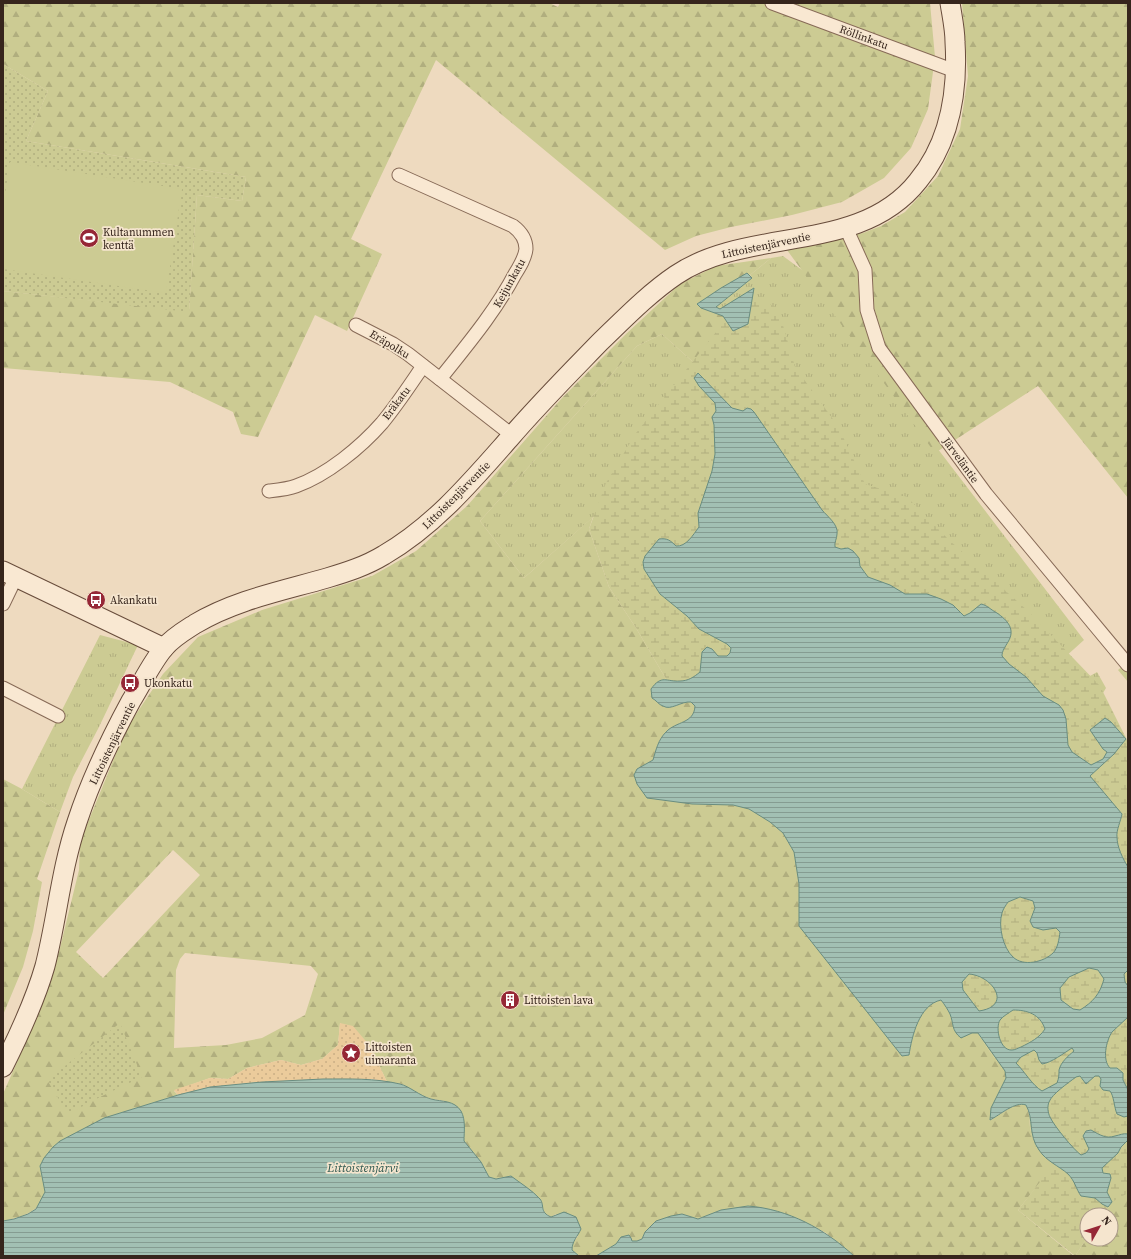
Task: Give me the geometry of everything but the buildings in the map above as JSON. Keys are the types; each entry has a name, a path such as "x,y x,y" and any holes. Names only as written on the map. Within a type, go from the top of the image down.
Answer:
{"street":[{"name":"Röllinkatu","path":"772,3 955,71"},
{"name":"Littoistenjärventie","path":"3,1067 20,1031 40,982 76,823 121,719 164,648 189,627 224,610 260,597 353,570 386,554 419,532 442,512 472,482 552,391 620,322 676,276 714,256 736,250 846,228 882,213 895,204 907,194 936,156 948,125 954,93 956,40 950,3"},
{"name":"Keijunkatu","path":"399,175 513,226 522,234 526,244 526,250 522,262 498,304 440,379"},
{"name":"Järveläntie","path":"846,228 865,270 867,310 879,348 986,494 1128,665"},
{"name":"Eräpolku","path":"356,325 393,344 424,366"},
{"path":"424,366 512,435"},
{"name":"Eräkatu","path":"269,491 283,490 307,482 345,456 381,424 424,366"},
{"path":"3,604 10,574 164,648"},
{"path":"3,688 58,716"}],"green space":[{"path":"3,3 549,3 558,7 560,3 930,3 935,57 928,109 911,148 884,178 842,202 792,215 731,227 696,236 665,250 436,60 351,239 382,254 347,331 315,315 258,437 241,434 233,412 170,382 3,368 3,291 189,311 197,195 242,201 246,177 26,141 48,91 3,64"},
{"path":"962,3 1128,3 1128,498 1038,386 935,453 787,250 863,233 881,226 905,212 938,176 960,129 968,76"},
{"path":"3,64 48,91 26,141 246,177 242,201 197,195 189,312 3,291"},
{"name":"Kultanummen kenttä","path":"10,162 182,189 166,293 3,269 3,207"},
{"path":"783,256 802,270 842,315 931,440 1084,640 1064,658 1083,680 1097,672 1106,688 1076,738 977,607 735,343 754,289 720,310 716,307 752,278 750,275 771,258"},
{"path":"771,258 750,275 747,273 701,308 723,316 729,323 693,362 662,334 637,346 480,521 524,578 593,517 589,529 609,587 636,628 666,679 673,707 685,702 691,702 695,706 694,712 688,719 670,728 663,735 653,760 637,769 692,804 733,805 749,809 770,822 783,833 794,852 799,884 799,926 909,1055 912,1039 922,1015 933,1003 941,1000 949,1012 954,1029 961,1037 972,1033 978,1033 990,1052 1005,1071 1006,1078 1000,1090 991,1120 1013,1106 1022,1104 1026,1105 1029,1113 1030,1127 1033,1138 1042,1153 1055,1164 1018,1210 1074,1256 854,1256 826,1233 813,1226 721,1210 698,1219 682,1214 645,1232 642,1239 616,1244 596,1256 579,1256 572,1250 572,1244 578,1236 556,1214 551,1217 546,1214 542,1208 541,1200 503,1178 496,1179 489,1177 481,1162 464,1141 464,1118 445,1101 432,1099 418,1094 402,1084 387,1082 370,1046 340,1023 338,1045 322,1059 301,1065 281,1060 247,1068 228,1079 210,1078 174,1091 178,1095 104,1118 40,1166 45,1191 44,1198 40,1204 30,1212 16,1218 3,1221 3,1094 42,1005 60,948 79,870 80,842 126,729 163,674 198,637 262,610 372,576 416,551 467,506 562,398 627,333 680,284 716,266","holes":["173,850 200,875 103,978 76,952","185,953 311,966 318,974 305,1015 262,1038 226,1045 174,1048 176,970 180,959"]},
{"path":"747,293 778,308 795,367 838,426 865,484 907,497 948,539 1028,611 1100,686 1128,742 1128,1193 1112,1202 1109,1207 1079,1207 1079,1247 1081,1247 1075,1256 1018,1210 1054,1164 1045,1157 1035,1144 1031,1133 1029,1113 1026,1105 1022,1104 1012,1106 990,1120 991,1108 1006,1078 1005,1071 990,1052 978,1033 972,1033 961,1038 953,1027 949,1012 941,1000 933,1003 922,1015 912,1039 909,1055 902,1056 799,926 799,884 794,852 783,833 770,822 749,809 733,805 692,804 647,798 637,784 634,775 637,769 653,760 663,735 670,728 688,719 694,712 695,706 691,702 687,702 673,707 666,707 660,705 652,698 651,689 656,682 666,679 636,628 609,587 589,529 606,483 636,433"},
{"path":"662,334 693,362 607,505 524,578 480,521 637,346"},
{"path":"100,635 138,645 99,727 73,777 60,812 22,789"},
{"path":"1128,662 1128,682 1118,670"},
{"path":"3,779 60,812 37,879 42,882 33,931 23,967 3,1015"},
{"path":"120,1023 142,1077 68,1114 47,1080"},
{"path":"1128,1192 1128,1256 1075,1256 1081,1247 1119,1247 1119,1207 1108,1207 1114,1199"}],"sand":[{"name":"Littoisten uimaranta","path":"340,1023 353,1026 370,1046 387,1082 372,1079 323,1079 262,1082 210,1087 178,1095 174,1090 210,1078 228,1079 247,1068 281,1060 301,1065 322,1059 338,1045"}],"water":[{"path":"747,273 752,278 716,307 720,309 754,288 748,324 733,331 723,316 701,308 697,304"},
{"path":"698,373 732,408 743,411 747,408 754,412 822,510 836,527 837,536 835,547 841,549 848,548 853,551 859,558 860,566 868,577 890,585 905,594 927,594 941,599 953,605 964,616 981,604 987,606 1004,619 1011,629 1011,633 1002,656 1009,664 1026,677 1043,696 1059,705 1063,710 1066,719 1068,745 1072,752 1091,765 1103,759 1107,752 1103,749 1090,730 1105,718 1111,722 1126,739 1114,754 1090,776 1122,814 1117,832 1117,841 1128,867 1128,970 1124,974 1125,982 1128,986 1128,1017 1112,1032 1108,1040 1106,1060 1110,1068 1117,1068 1123,1073 1123,1080 1128,1090 1128,1116 1124,1117 1117,1114 1111,1093 1110,1091 1103,1090 1100,1086 1101,1079 1099,1076 1095,1076 1086,1084 1080,1076 1076,1077 1053,1096 1049,1102 1048,1108 1052,1121 1069,1143 1081,1155 1086,1153 1089,1149 1083,1136 1086,1131 1091,1130 1106,1137 1128,1134 1128,1140 1121,1147 1118,1153 1102,1168 1103,1173 1110,1174 1111,1178 1107,1192 1112,1202 1108,1207 1095,1198 1081,1196 1068,1174 1042,1154 1033,1139 1030,1116 1026,1105 1022,1104 1012,1107 990,1120 991,1108 1006,1078 1005,1071 978,1033 972,1033 961,1038 958,1035 954,1030 950,1014 941,1000 933,1003 922,1015 912,1039 909,1055 902,1056 799,926 799,884 794,852 783,833 770,822 749,809 733,805 692,804 647,798 637,784 634,775 637,769 653,760 663,735 670,728 688,719 694,712 695,706 691,702 673,707 660,705 652,698 651,689 661,680 683,681 698,674 700,672 702,652 707,647 712,649 718,656 727,656 730,653 731,648 727,644 699,629 687,616 660,594 644,569 643,562 645,556 659,539 666,539 676,546 680,546 689,540 699,527 698,513 712,471 715,454 714,425 712,417 716,411 715,403 699,386 694,378","holes":["1020,897 1033,901 1035,908 1030,921 1033,927 1043,930 1056,928 1060,932 1055,951 1039,961 1028,963 1017,960 1009,953 1004,943 1001,930 1002,912 1008,902","1089,968 1098,970 1104,979 1100,989 1089,1004 1080,1010 1073,1009 1061,1000 1060,988 1069,977","969,974 978,976 985,980 992,985 996,991 997,998 995,1003 989,1008 979,1011 963,990 962,982","1013,1010 1028,1012 1036,1016 1043,1024 1045,1029 1037,1037 1014,1050 1004,1047 998,1033 1000,1020","1072,1048 1074,1051 1061,1064 1057,1083 1042,1091 1016,1063 1021,1057 1034,1050 1042,1064 1053,1060"]},
{"name":"Littoistenjärvi","path":"362,1079 391,1082 403,1085 427,1098 448,1102 458,1107 464,1118 464,1141 481,1162 489,1177 496,1179 511,1176 540,1199 545,1213 551,1217 564,1212 576,1217 581,1229 574,1241 572,1250 579,1256 3,1256 3,1221 28,1214 36,1209 45,1192 40,1166 44,1158 60,1141 104,1118 178,1095 210,1087 262,1082"},
{"path":"748,1206 777,1211 805,1222 831,1237 854,1256 596,1256 616,1244 621,1237 629,1235 632,1241 642,1239 645,1232 656,1221 671,1216 682,1214 698,1219 721,1210"}],"place":[{"name":"Kultanummen kenttä","path":"89,238"},
{"name":"Akankatu","path":"96,600"},
{"name":"Ukonkatu","path":"130,683"},
{"name":"Littoisten lava","path":"510,1000"},
{"name":"Littoisten uimaranta","path":"351,1053"}]}
